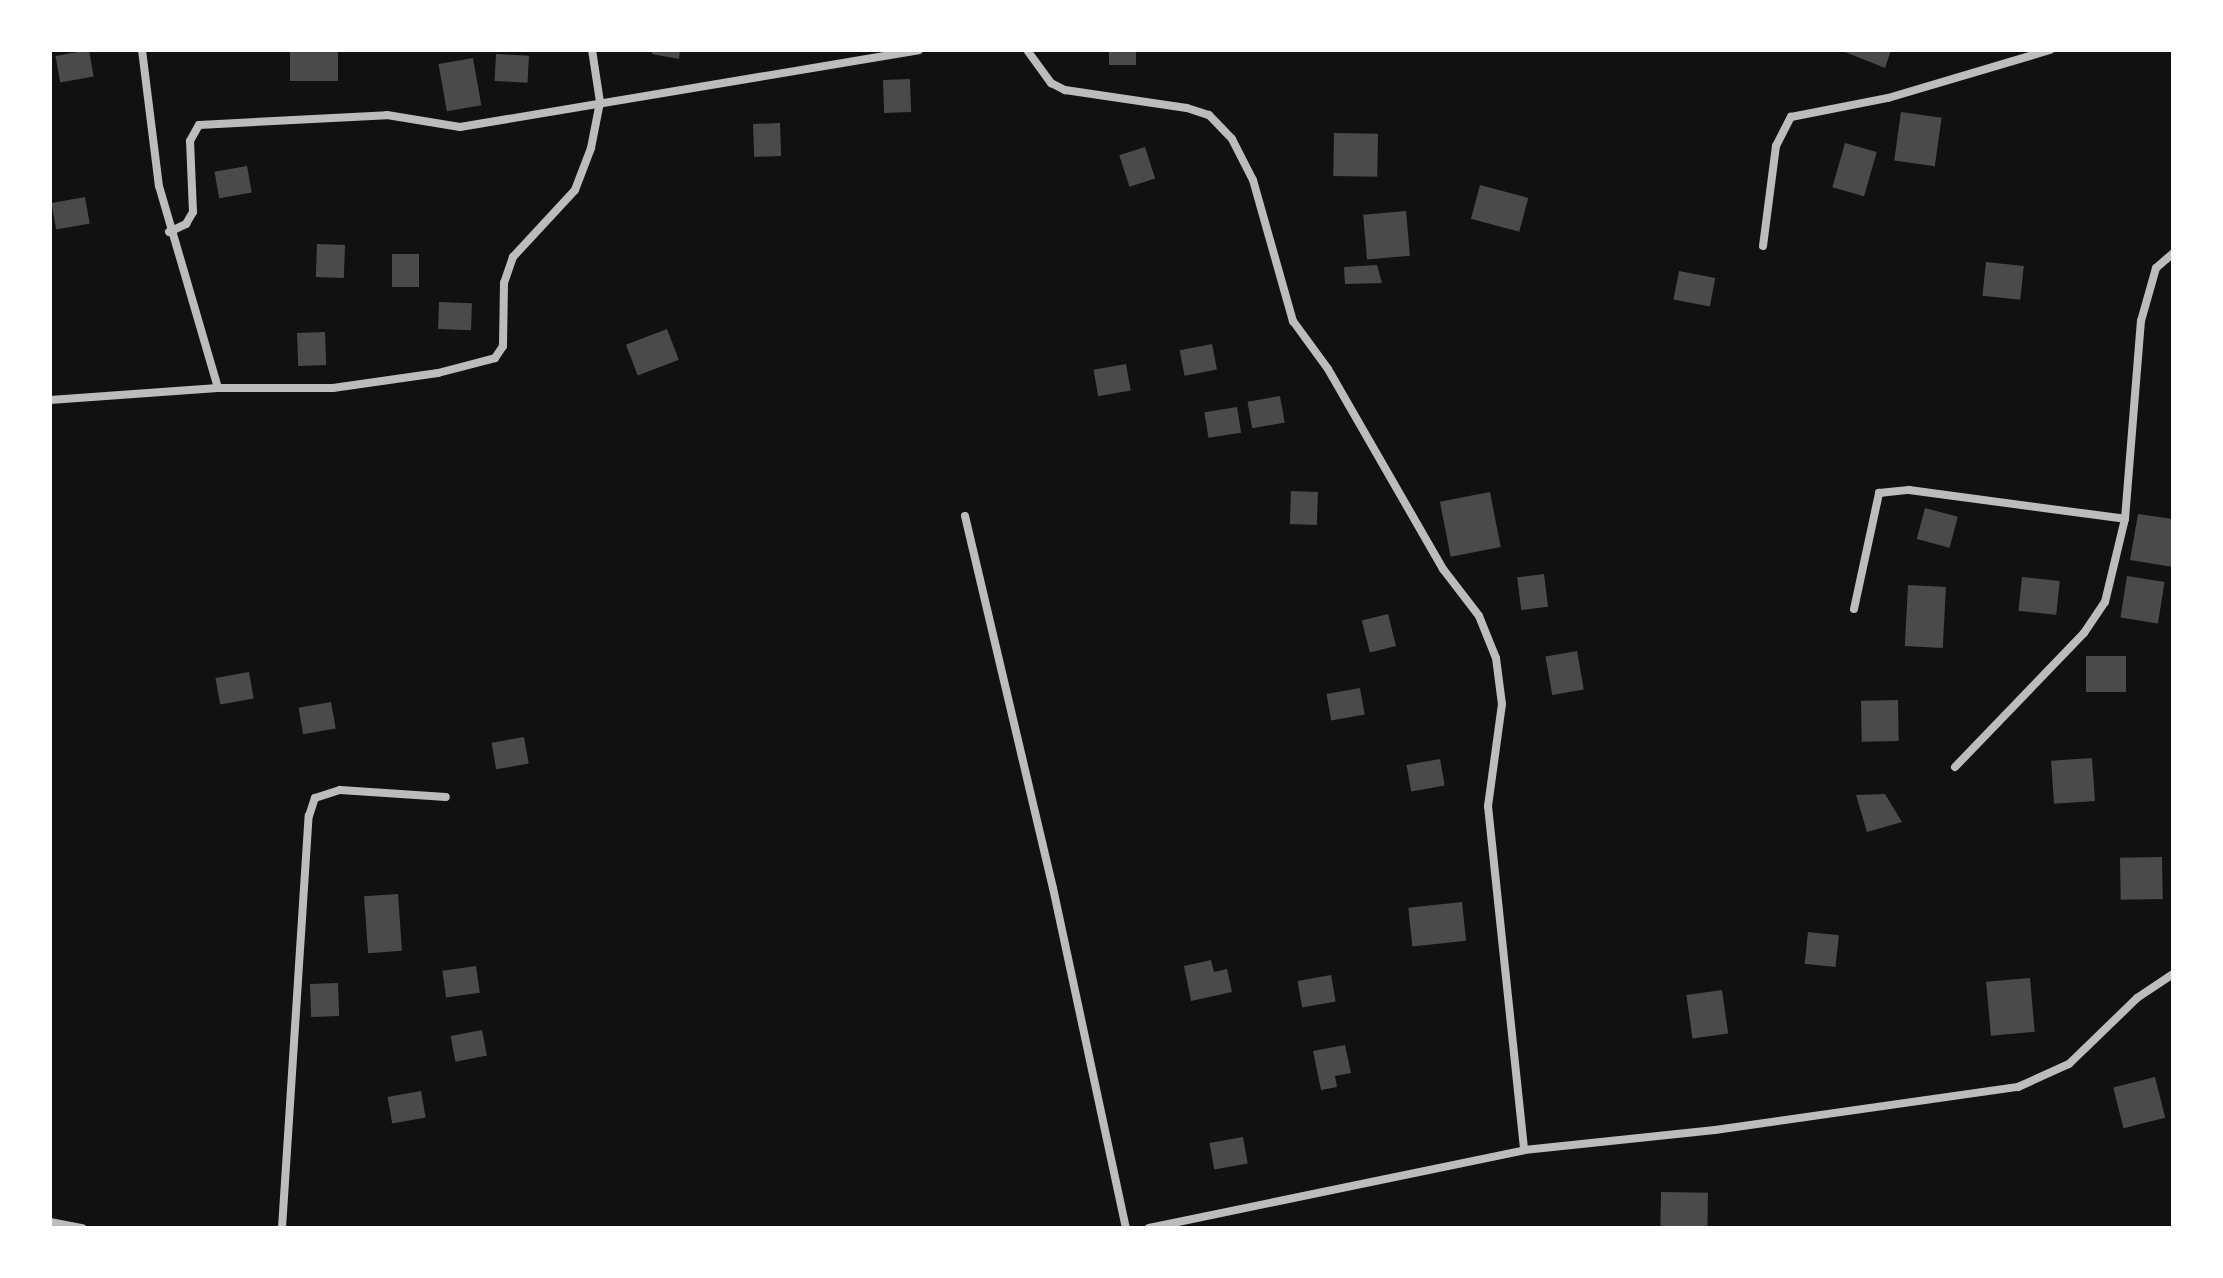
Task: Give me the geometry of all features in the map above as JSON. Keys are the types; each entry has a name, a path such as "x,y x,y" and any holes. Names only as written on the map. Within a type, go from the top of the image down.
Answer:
{"street":[{"path":"142,50 169,232 218,388"},
{"path":"50,400 218,388 333,388 438,373 495,358 503,346 504,283 513,257 575,190 591,148 600,102 592,50"},
{"path":"169,232 186,224 193,212 190,141 199,125 387,115 460,127 919,50"},
{"path":"1027,50 1051,83 1065,90 1187,108 1209,115 1232,139 1253,180 1293,321 1328,369 1443,569 1479,616 1496,658 1502,704 1488,806 1524,1150"},
{"path":"1763,246 1776,146 1791,117 1888,98 2050,50"},
{"path":"1955,767 2084,633 2105,602 2125,519 2141,321 2156,268 2173,253"},
{"path":"1854,609 1879,493 1909,490 2125,519"},
{"path":"965,516 1053,888 1126,1228"},
{"path":"282,1228 309,816 315,798 340,790 446,797"},
{"path":"1149,1228 1524,1150 1715,1130 2018,1087 2069,1064 2137,998 2173,974"},
{"path":"50,1222 82,1228"}],"building":[{"path":"89,50 94,77 60,82 56,56"},
{"path":"290,50 338,50 338,81 290,81"},
{"path":"652,50 680,50 679,59 652,54"},
{"path":"1109,50 1136,50 1136,65 1109,65"},
{"path":"1840,50 1891,50 1885,68"},
{"path":"496,54 529,56 528,83 495,81"},
{"path":"473,58 481,105 447,111 439,64"},
{"path":"910,79 911,112 884,113 883,80"},
{"path":"1901,112 1942,118 1935,166 1894,161"},
{"path":"780,123 781,156 754,157 753,124"},
{"path":"1334,133 1378,134 1377,177 1333,176"},
{"path":"1845,143 1877,152 1864,196 1832,187"},
{"path":"1145,147 1155,178 1130,187 1119,155"},
{"path":"247,166 252,193 219,198 215,172"},
{"path":"1480,185 1528,198 1519,232 1471,219"},
{"path":"85,197 90,224 56,229 52,203"},
{"path":"1406,211 1410,256 1367,260 1363,215"},
{"path":"317,244 345,245 344,278 316,277"},
{"path":"392,254 419,254 419,287 392,287"},
{"path":"1986,262 2024,266 2020,300 1982,296"},
{"path":"1377,265 1382,283 1345,284 1344,267"},
{"path":"1679,271 1715,278 1710,307 1673,299"},
{"path":"439,302 472,303 471,330 438,329"},
{"path":"667,329 679,360 638,376 626,345"},
{"path":"325,332 326,365 298,366 297,333"},
{"path":"1212,344 1217,370 1185,376 1180,350"},
{"path":"1126,364 1131,391 1098,396 1094,370"},
{"path":"1280,396 1285,423 1252,428 1248,402"},
{"path":"1237,407 1241,433 1208,438 1204,412"},
{"path":"1291,491 1318,492 1317,525 1290,524"},
{"path":"1490,492 1501,547 1451,557 1440,502"},
{"path":"1925,508 1958,517 1950,548 1917,539"},
{"path":"2138,514 2173,519 2173,567 2130,560"},
{"path":"1544,574 1548,607 1521,610 1517,577"},
{"path":"2127,576 2165,582 2158,623 2120,617"},
{"path":"2022,577 2060,581 2056,615 2018,611"},
{"path":"1908,585 1946,587 1943,648 1905,646"},
{"path":"1388,614 1396,646 1370,653 1362,621"},
{"path":"1577,651 1584,689 1552,695 1545,657"},
{"path":"2086,656 2126,656 2126,692 2086,692"},
{"path":"249,672 254,699 220,704 216,678"},
{"path":"1360,688 1365,715 1331,720 1327,694"},
{"path":"1898,700 1899,741 1862,742 1861,701"},
{"path":"331,702 336,729 303,734 299,708"},
{"path":"524,737 529,764 496,769 492,743"},
{"path":"2092,758 2095,801 2054,804 2051,761"},
{"path":"1440,759 1445,786 1411,791 1407,765"},
{"path":"1885,794 1902,822 1867,832 1856,795"},
{"path":"2162,857 2163,899 2121,900 2120,858"},
{"path":"398,894 402,951 368,953 364,896"},
{"path":"1462,902 1466,941 1412,946 1408,908"},
{"path":"1808,932 1839,935 1835,967 1805,964"},
{"path":"1211,960 1214,972 1227,969 1232,992 1191,1001 1184,966"},
{"path":"476,966 480,993 446,997 442,971"},
{"path":"1331,975 1336,1002 1302,1007 1298,981"},
{"path":"2030,978 2035,1032 1991,1036 1986,982"},
{"path":"338,983 339,1016 311,1017 310,984"},
{"path":"1722,990 1728,1034 1692,1039 1686,995"},
{"path":"482,1030 487,1056 456,1062 451,1036"},
{"path":"1345,1045 1351,1073 1335,1076 1337,1087 1321,1090 1313,1051"},
{"path":"2155,1077 2165,1118 2123,1128 2113,1087"},
{"path":"421,1091 426,1118 392,1123 388,1097"},
{"path":"1243,1137 1248,1164 1214,1169 1210,1143"},
{"path":"1661,1192 1708,1193 1707,1228 1660,1228"}]}
